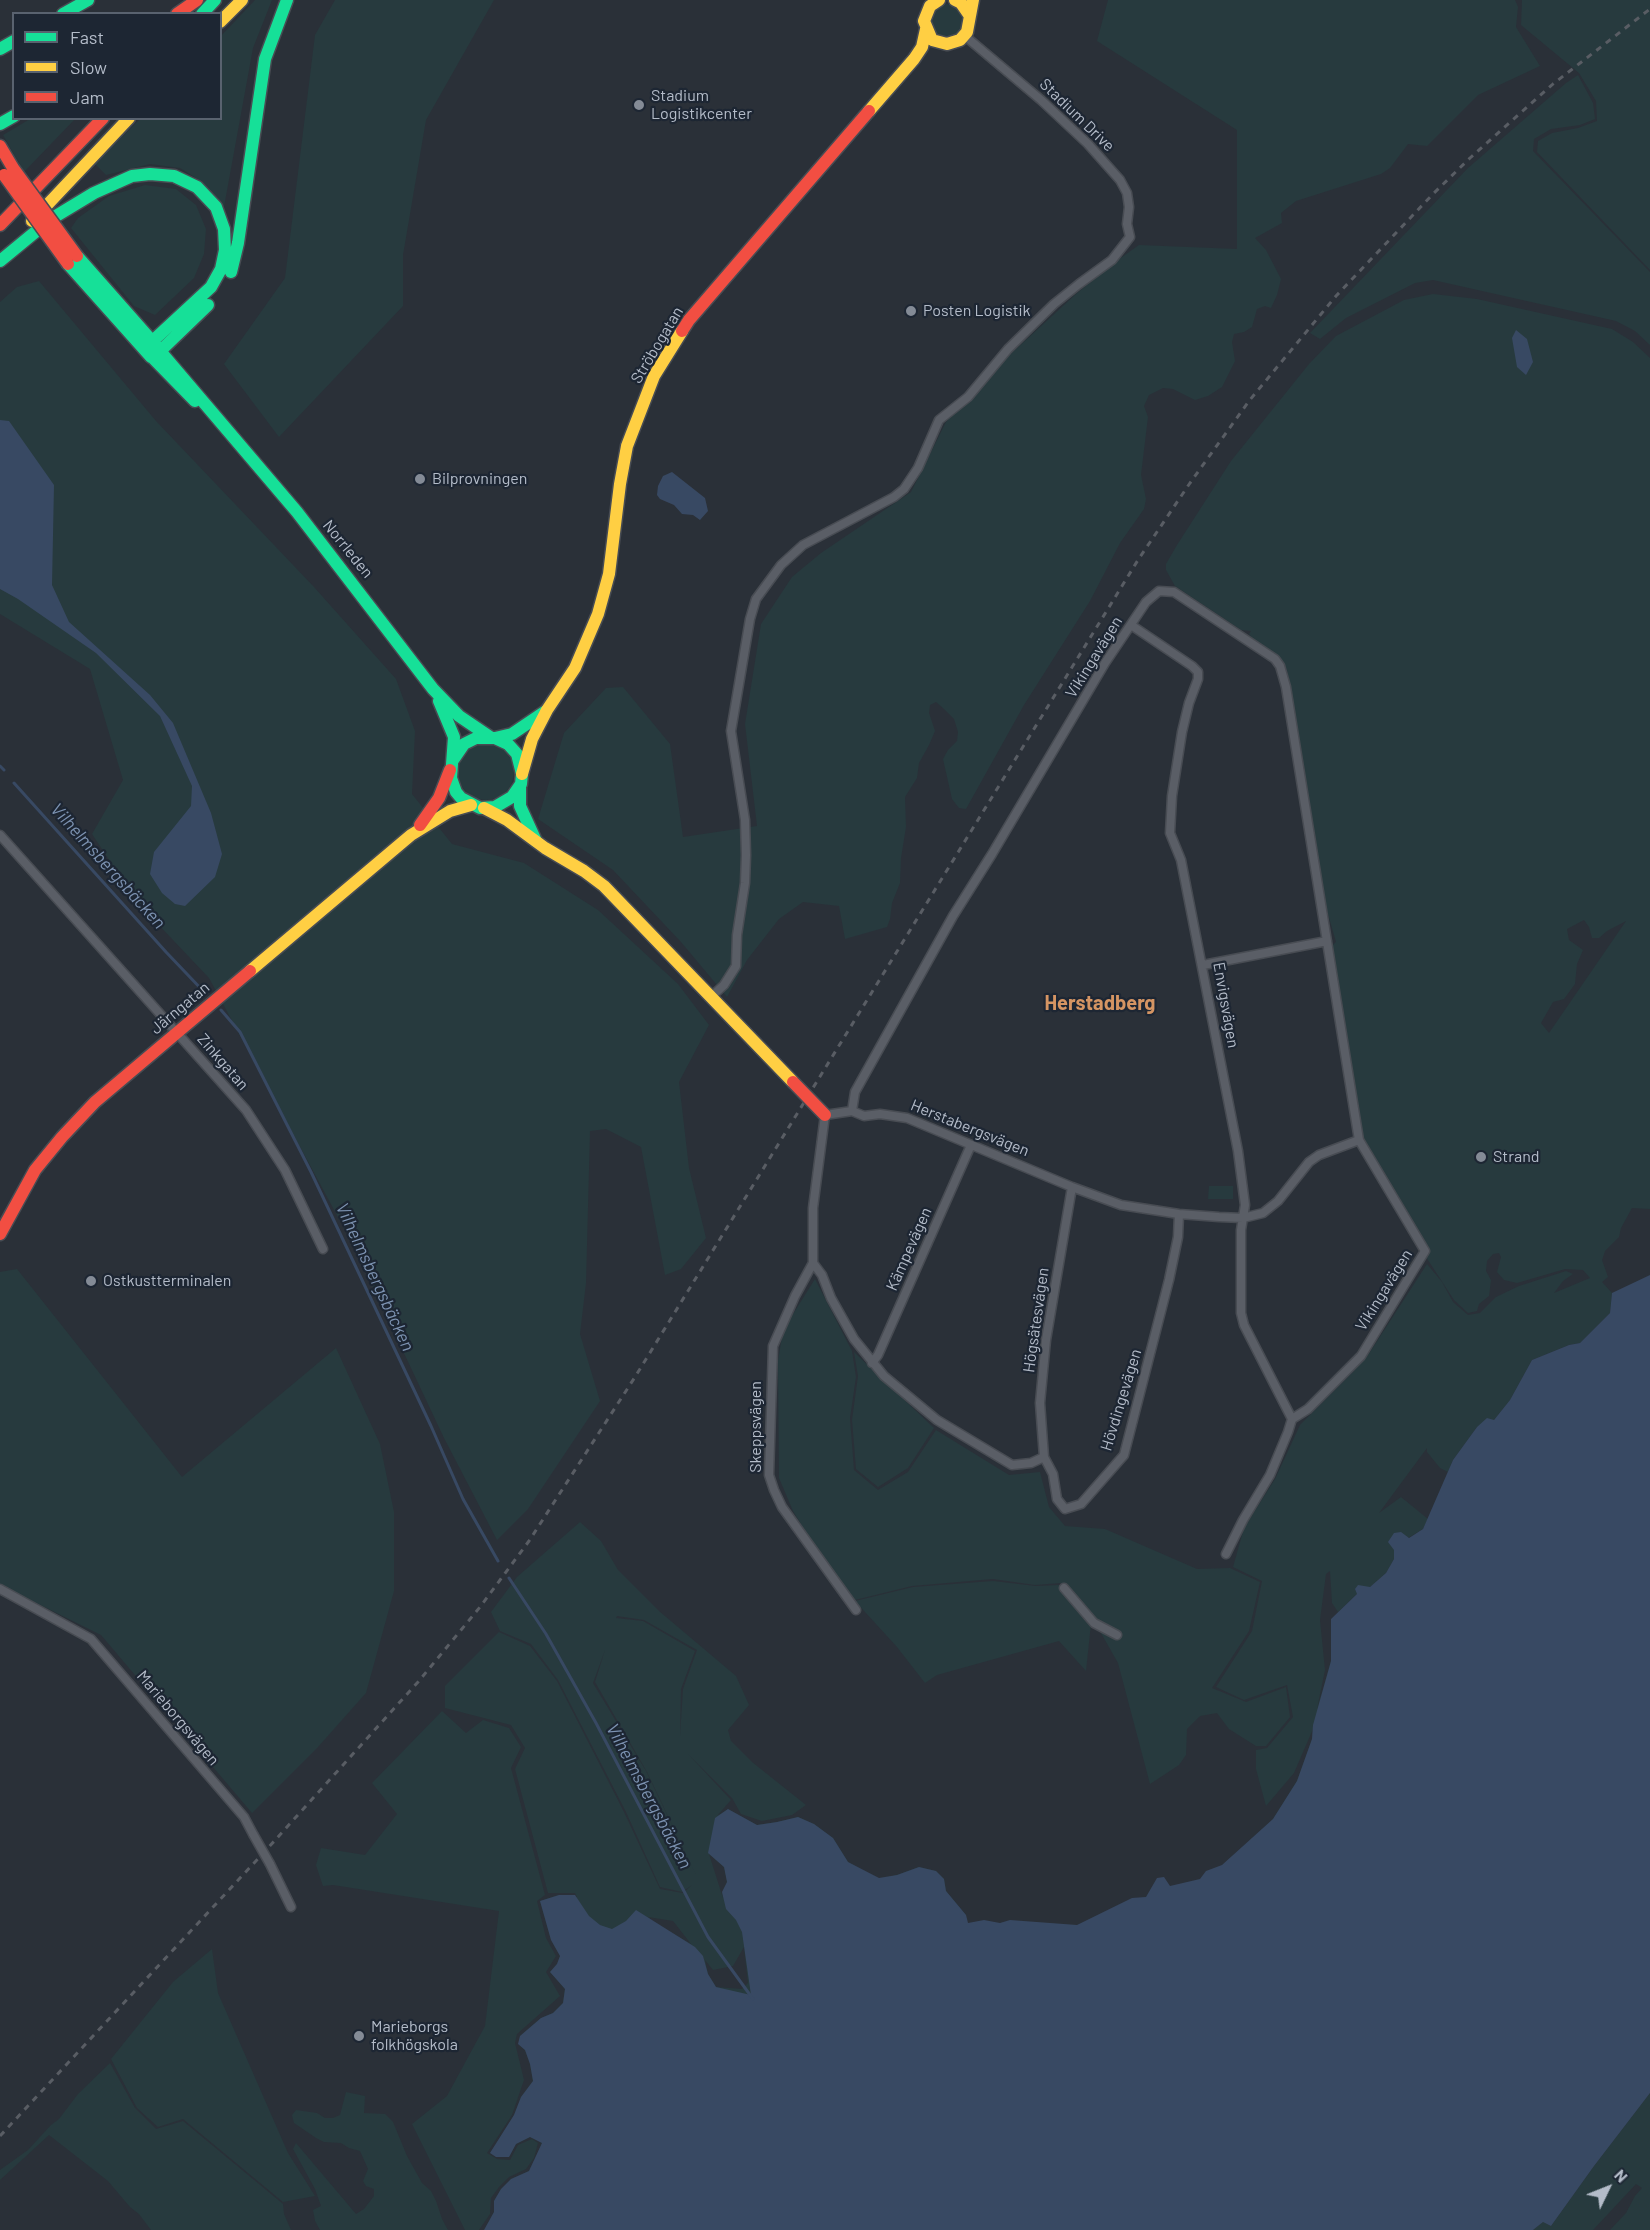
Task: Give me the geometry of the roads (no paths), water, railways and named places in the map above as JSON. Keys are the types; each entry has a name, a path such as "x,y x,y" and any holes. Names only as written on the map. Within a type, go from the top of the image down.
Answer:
{"main road":[{"path":"73,3 88,0"},
{"path":"180,12 197,0"},
{"path":"204,12 215,0"},
{"path":"222,20 242,0"},
{"path":"152,350 212,301 226,284 234,266 265,59 287,0"},
{"name":"Ströbogatan","path":"521,779 528,752 547,710 575,668 598,614 609,574 627,446 654,376 689,320 914,59 922,47 926,29 924,21 926,13 930,6 939,0"},
{"path":"955,0 962,3 970,16"},
{"path":"965,36 973,0"},
{"path":"926,29 928,35 939,43"},
{"name":"Ströbogatan","path":"914,59 939,43 955,42 965,36"},
{"path":"0,225 101,120"},
{"path":"0,254 127,120"},
{"name":"Norrleden","path":"0,146 6,171 72,260 231,435 360,592 433,689"},
{"path":"0,261 51,219 112,184 132,176 150,174 174,176 202,190 216,207 224,229 225,250 221,269 211,287 152,350"},
{"path":"433,689 451,709 513,748 521,762 520,806 537,842"},
{"path":"433,689 452,729 454,747 451,778 456,792 471,805 484,808 507,820 604,886 825,1115"},
{"name":"Ströbogatan","path":"493,737 512,734 547,710"},
{"path":"452,764 464,744 476,738 493,737"},
{"name":"Järngatan","path":"411,835 439,798 452,764"},
{"path":"484,808 495,807 507,802 521,779"},
{"name":"Järngatan","path":"0,1234 34,1170 95,1102 411,835 450,811 471,805"}],"street":[{"name":"Stadium Drive","path":"712,996 724,985 736,966 737,934 745,883 746,855 745,820 730,731 741,682 750,619 756,599 781,565 803,545 894,497 904,489 918,468 939,420 968,397 1008,349 1046,312 1112,260 1130,237 1127,224 1129,207 1127,193 1120,180 1088,144 1041,99 965,36"},
{"name":"Vikingavägen","path":"852,1111 855,1092 860,1082 953,916 993,854 1105,663 1152,596 1159,591 1174,592 1275,659 1280,666 1286,687 1359,1140 1425,1251 1361,1356 1308,1409 1292,1419"},
{"name":"Envigsvägen","path":"1131,625 1198,672 1198,679 1182,732 1170,833 1181,860 1238,1151 1245,1205 1241,1230 1241,1304 1244,1325 1292,1419"},
{"name":"Zinkgatan","path":"0,835 246,1110 285,1170 323,1249"},
{"path":"1203,966 1327,941"},
{"name":"Herstabergsvägen","path":"825,1115 852,1111 864,1116 880,1114 907,1118 1121,1205 1179,1214 1243,1218 1254,1217 1269,1209 1309,1162 1319,1155 1359,1140"},
{"path":"825,1115 813,1208 813,1263 822,1275 831,1298 854,1339 884,1376 937,1420 1012,1464 1031,1463 1044,1457"},
{"name":"Kämpevägen","path":"872,1363 878,1355 971,1145"},
{"name":"Högsätesvägen","path":"1044,1457 1040,1403 1046,1340 1072,1187"},
{"name":"Hövdingevägen","path":"1044,1457 1053,1474 1057,1499 1065,1509 1081,1504 1124,1455 1169,1280 1178,1238 1179,1214"},
{"name":"Skeppsvägen","path":"813,1263 795,1296 773,1346 769,1475 782,1507 856,1610"},
{"path":"1226,1554 1270,1475 1292,1419"},
{"path":"1064,1588 1094,1623 1117,1635"},
{"name":"Marieborgsvägen","path":"0,1589 91,1639 244,1817 291,1907"}],"water":[{"path":"1516,330 1527,339 1533,362 1526,375 1517,367 1512,338"},
{"path":"0,420 9,421 54,485 52,585 69,622 150,695 173,723 211,813 222,854 215,877 185,906 175,904 162,893 150,874 154,852 191,806 192,786 160,716 96,653 0,589"},
{"path":"672,472 705,498 708,511 700,520 693,515 682,514 674,505 660,499 657,495 663,476"},
{"path":"1650,1275 1650,2093 1551,2226 1543,2222 1533,2230 484,2230 494,2212 494,2201 501,2189 511,2179 529,2171 542,2143 530,2137 516,2144 509,2157 496,2157 490,2153 514,2115 521,2097 533,2081 525,2050 518,2044 520,2036 541,2018 553,2013 563,2003 565,1989 550,1972 560,1956 551,1940 540,1901 559,1895 575,1895 589,1916 600,1925 612,1929 626,1921 636,1910 695,1947 703,1956 708,1974 716,1987 751,1995 742,1932 736,1920 726,1909 722,1892 727,1882 724,1867 708,1853 715,1818 728,1809 757,1825 798,1817 814,1824 833,1838 848,1862 879,1878 897,1875 919,1867 936,1871 944,1879 946,1891 966,1915 968,1923 984,1920 1000,1923 1010,1920 1077,1925 1132,1898 1146,1897 1157,1878 1164,1877 1170,1886 1200,1879 1206,1871 1222,1865 1273,1819 1297,1781 1312,1739 1313,1725 1331,1661 1331,1619 1357,1594 1355,1589 1358,1585 1370,1587 1386,1573 1394,1559 1394,1550 1388,1542 1394,1533 1401,1532 1409,1538 1423,1529 1453,1460 1477,1427 1487,1418 1494,1420 1510,1400 1532,1360 1580,1343 1610,1313 1612,1293"}],"waterway":[{"name":"Vilhelmsbergsbäcken","path":"0,766 4,770"},
{"name":"Vilhelmsbergsbäcken","path":"14,783 206,994"},
{"name":"Vilhelmsbergsbäcken","path":"221,1010 240,1032 311,1172 463,1499 498,1561"},
{"name":"Vilhelmsbergsbäcken","path":"509,1578 546,1634 596,1723 708,1937 753,1999"}],"railway":[{"path":"0,2136 268,1848 418,1682 480,1607 529,1541 635,1377 1138,560 1249,401 1336,296 1433,194 1553,84 1650,9"}],"place":[{"name":"Stadium Logistikcenter","path":"639,105"},
{"name":"Posten Logistik","path":"911,311"},
{"name":"Bilprovningen","path":"420,479"},
{"name":"Strand","path":"1481,1157"},
{"name":"Ostkustterminalen","path":"91,1281"},
{"name":"Marieborgs folkhögskola","path":"359,2036"}],"district":[{"name":"Herstadberg","path":"1100,1003"}]}
